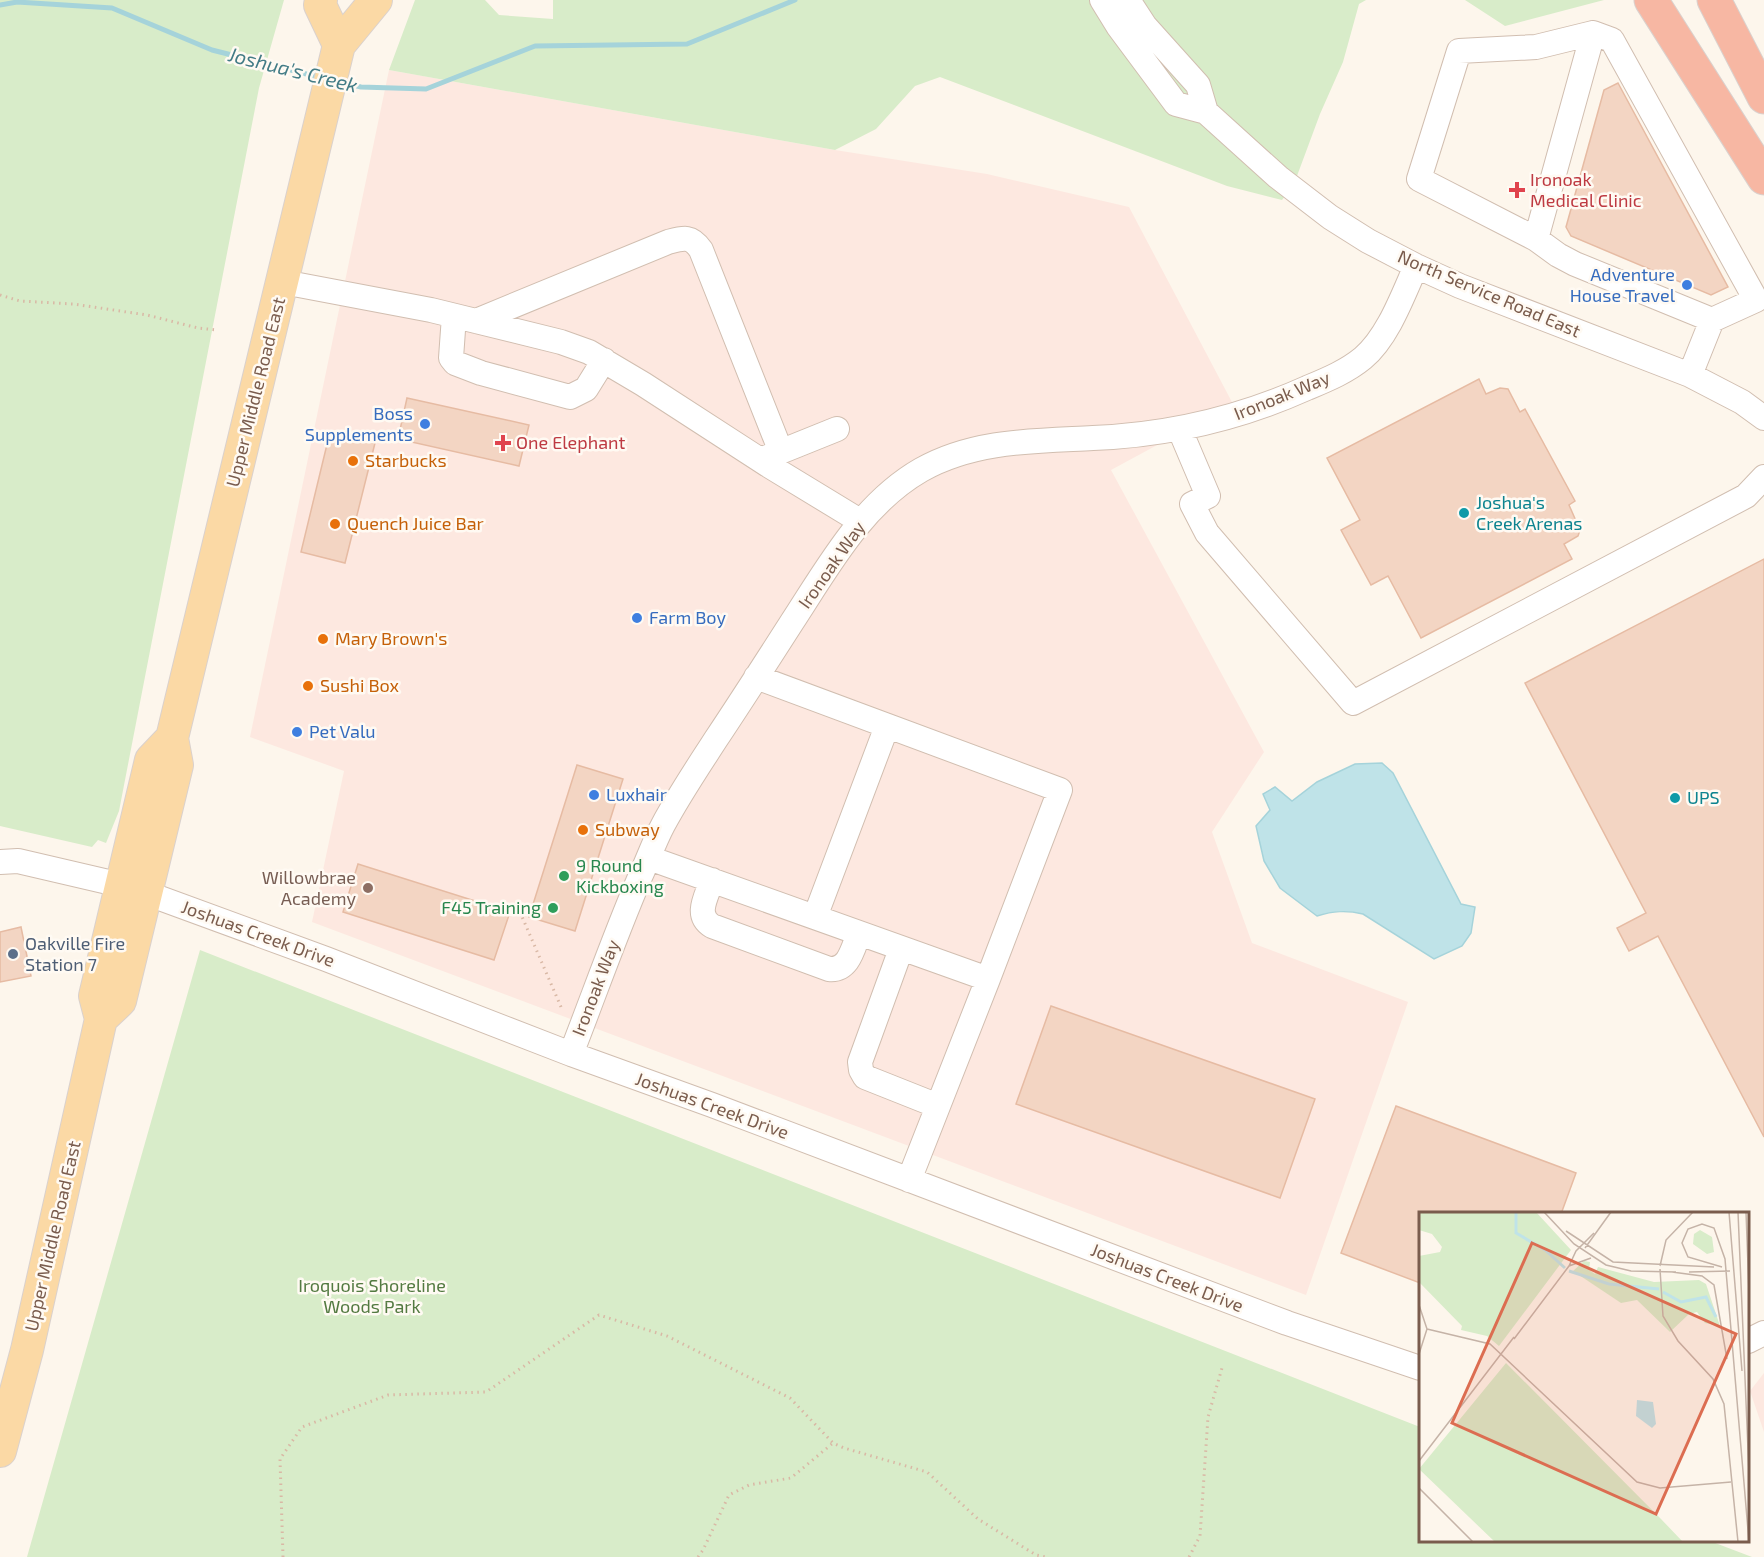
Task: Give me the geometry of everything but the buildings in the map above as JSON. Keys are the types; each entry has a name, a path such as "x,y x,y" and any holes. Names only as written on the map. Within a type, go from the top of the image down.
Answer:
{"highway":[{"path":"1714,0 1764,97"},
{"path":"1654,5 1764,178"}],"main road":[{"path":"321,0 320,5 338,51"},
{"name":"Upper Middle Road East","path":"0,1451 27,1350 101,1019 94,996 133,889 151,760 172,738 338,51 370,5"}],"street":[{"name":"North Service Road East","path":"1102,0 1118,26 1176,104 1206,112 1278,177 1330,217 1368,241 1416,266 1460,285 1690,375 1742,402 1764,418"},
{"name":"North Service Road East","path":"1128,0 1145,26 1198,85 1206,112"},
{"path":"1536,239 1593,33"},
{"path":"1690,375 1712,320 1756,300 1612,40 1593,33 1536,47 1459,51 1419,179 1536,239 1575,264 1712,320"},
{"path":"465,319 668,242 687,238 696,242 701,250 770,456"},
{"name":"Ironoak Way","path":"571,1054 624,916 662,826 756,677 860,521 887,495 921,470 960,454 1004,444 1115,437 1180,430 1230,418 1276,402 1336,375 1364,357 1383,334 1416,266"},
{"path":"283,282 465,319 561,342 589,352 770,456 860,521"},
{"path":"465,319 452,358 455,363 481,373 570,397 586,389 604,360"},
{"path":"770,456 837,429"},
{"path":"1180,430 1209,495 1192,504 1207,533 1353,703 1746,496 1764,477"},
{"path":"756,677 1060,790 909,1180"},
{"path":"814,917 887,726"},
{"path":"649,858 988,979"},
{"name":"Joshuas Creek Drive","path":"0,862 18,861 133,889 320,956 571,1054 712,1105 1287,1323 1419,1368"},
{"path":"712,880 702,908 705,922 829,969 837,970 845,965 859,933"},
{"path":"901,949 860,1062 861,1070 865,1077 938,1106"},
{"path":"1749,1340 1764,1333"}],"path":[{"path":"0,295 20,301 73,304 147,315 198,328 217,330"},
{"path":"520,912 561,1007"},
{"path":"283,1557 280,1459 302,1427 388,1395 486,1392 599,1315 667,1336 790,1398 832,1443 927,1472 978,1519 1036,1555 1046,1557"},
{"path":"1189,1557 1200,1536 1208,1417 1222,1368"},
{"path":"698,1557 729,1495 749,1485 791,1478 832,1443"}],"shaded area":[{"path":"389,70 835,150 987,174 1129,207 1233,404 1111,470 1264,752 1212,832 1252,943 1408,1002 1306,1295 312,922 344,771 250,737"},
{"path":"1764,1373 1764,1432 1750,1391"}],"green space":[{"path":"0,0 284,0 259,88 119,811 106,843 98,840 92,847 0,826"},
{"path":"415,0 485,0 499,15 553,19 553,0 1366,0 1359,4 1343,62 1320,114 1294,184 1282,200 1227,186 940,77 915,86 876,129 835,150 389,70"},
{"path":"1465,0 1604,0 1505,26"},
{"name":"Iroquois Shoreline Woods Park","path":"200,950 1419,1427 1419,1542 1713,1542 1752,1557 27,1557"}],"water":[{"path":"1382,763 1393,773 1461,904 1475,907 1471,933 1462,946 1434,959 1363,914 1340,912 1317,916 1280,888 1264,861 1256,826 1270,810 1263,794 1275,787 1292,801 1317,782 1355,764"}],"waterway":[{"name":"Joshua's Creek","path":"340,82 361,87 426,89 535,46 687,44 795,0"},
{"name":"Joshua's Creek","path":"0,5 17,2 112,8 212,50 322,78"}],"place":[{"name":"Ironoak Medical Clinic","path":"1517,190"},
{"name":"Adventure House Travel","path":"1687,285"},
{"name":"Boss Supplements","path":"425,424"},
{"name":"One Elephant","path":"503,443"},
{"name":"Starbucks","path":"353,461"},
{"name":"Joshua's Creek Arenas","path":"1464,513"},
{"name":"Quench Juice Bar","path":"335,524"},
{"name":"Farm Boy","path":"637,618"},
{"name":"Mary Brown's","path":"323,639"},
{"name":"Sushi Box","path":"308,686"},
{"name":"Pet Valu","path":"297,732"},
{"name":"Luxhair","path":"594,795"},
{"name":"UPS","path":"1675,798"},
{"name":"Subway","path":"583,830"},
{"name":"9 Round Kickboxing","path":"564,876"},
{"name":"Willowbrae Academy","path":"368,888"},
{"name":"F45 Training","path":"553,908"},
{"name":"Oakville Fire Station 7","path":"13,954"}]}
